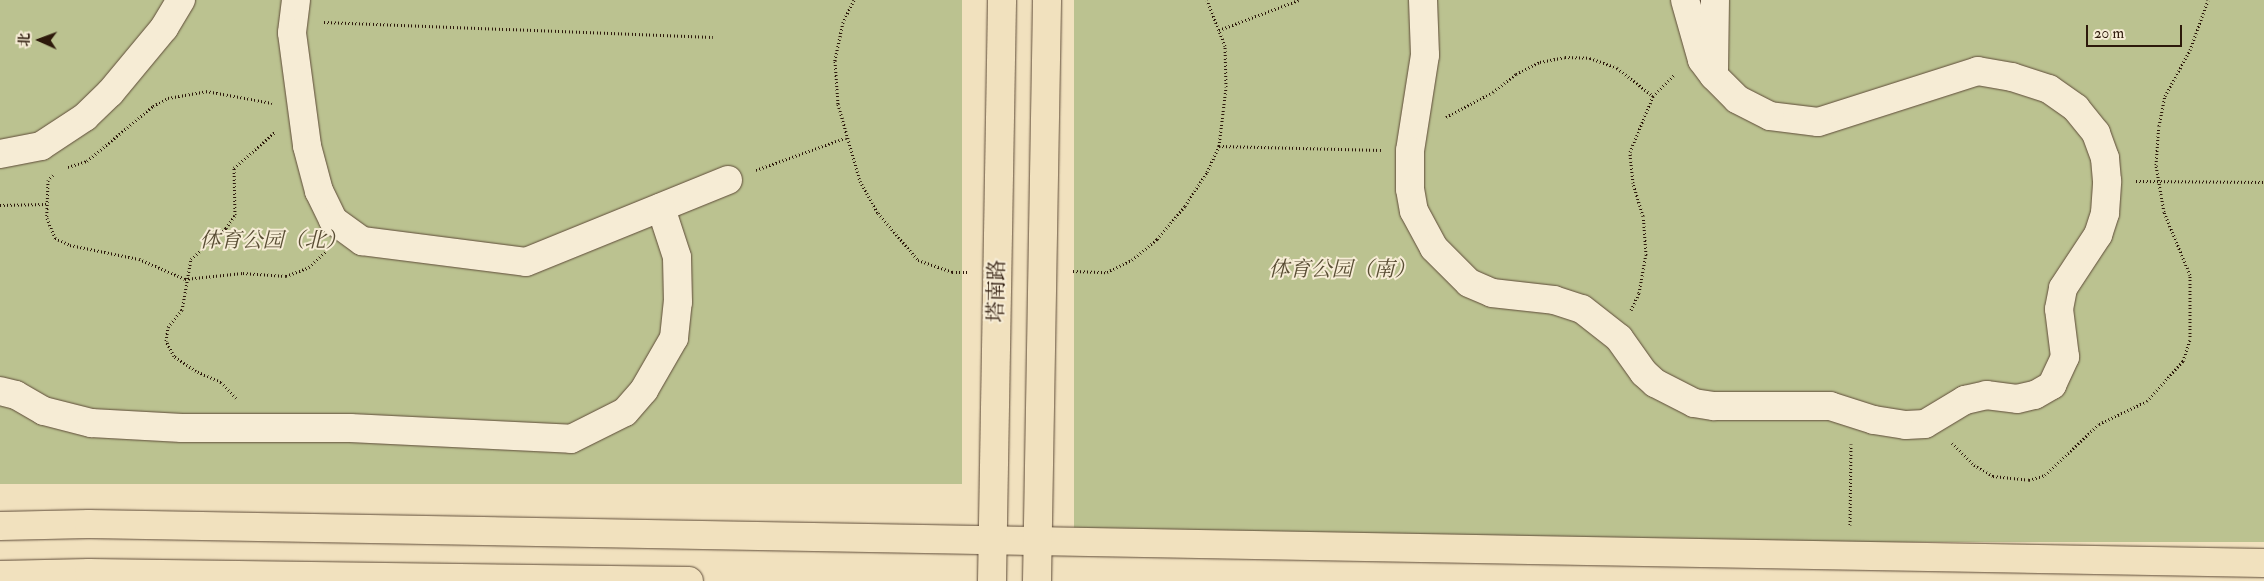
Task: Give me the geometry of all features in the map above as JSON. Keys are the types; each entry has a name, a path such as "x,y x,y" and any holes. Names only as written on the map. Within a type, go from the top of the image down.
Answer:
{"main road":[{"name":"塔南路","path":"992,581 1002,0"},
{"path":"1037,581 1047,0"},
{"path":"0,526 99,524 993,542 1038,541 2264,563"},
{"path":"0,575 89,573 689,581"}],"street":[{"path":"0,154 41,146 85,117 110,92 159,35 181,0"},
{"path":"1423,0 1425,55 1410,151 1410,189 1414,211 1434,248 1469,283 1492,293 1554,300 1582,309 1619,338 1644,373 1656,383 1694,403 1714,406 1830,406 1874,420 1906,425 1925,424 1965,400 1986,395 2017,398 2036,395 2052,385 2060,373 2065,357 2059,309 2063,288 2098,235 2105,213 2108,181 2096,133 2076,108 2049,89 2012,77 1978,71 1818,122 1770,116 1737,99 1708,68 1685,0"},
{"path":"1708,68 1715,0"},
{"path":"295,10 292,34 307,146 319,191 333,220 362,242 526,262 728,180"},
{"path":"0,391 16,395 44,411 91,423 239,428 350,428 571,439 591,432 625,412 644,390 674,338 678,302 676,257 661,208"}],"path":[{"path":"854,0 843,22 835,61 838,104 845,138 860,181 878,213 918,260 952,272 998,273"},
{"path":"1042,271 1107,272 1132,260 1157,239 1185,206 1219,146 1226,87 1225,46 1207,0"},
{"path":"1219,30 1299,0"},
{"path":"1935,418 1954,446 1974,465 1993,476 2029,480 2046,475 2099,424 2147,401 2183,361 2190,340 2190,275 2164,212 2158,180 2158,126 2165,96 2190,50 2208,0"},
{"path":"295,10 713,37"},
{"path":"1416,118 1443,118 1493,92 1516,74 1540,62 1565,57 1590,58 1617,68 1653,96"},
{"path":"1619,338 1639,293 1646,255 1643,216 1632,183 1630,152 1653,96 1678,71 1708,68"},
{"path":"63,169 87,161 153,106 190,92 206,91 302,108"},
{"path":"239,428 235,394 174,356 166,341 168,327 182,310 185,279 192,259 226,228 235,215 234,168 302,108"},
{"path":"728,180 845,138"},
{"path":"1219,146 1410,151"},
{"path":"58,171 48,180 47,218 55,238 70,245 139,259 185,279 243,273 286,276 309,267 347,230"},
{"path":"2108,181 2264,182"},
{"path":"0,205 47,204"},
{"path":"1850,556 1851,440"}],"green space":[{"name":"体育公园（北）","path":"0,0 962,0 962,484 0,484"},
{"name":"体育公园（南）","path":"1074,0 2264,0 2264,542 1074,542"}]}
